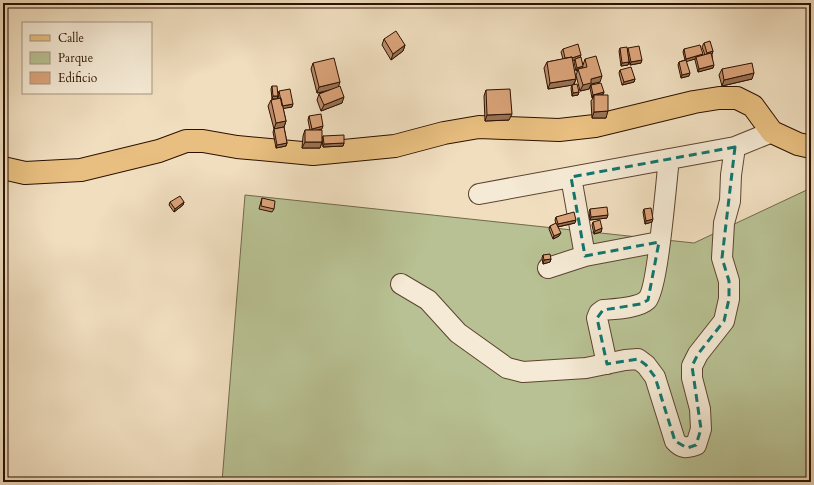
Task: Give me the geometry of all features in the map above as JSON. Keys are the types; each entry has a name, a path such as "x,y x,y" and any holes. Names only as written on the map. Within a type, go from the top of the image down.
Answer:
{"main road":[{"path":"3,168 25,173 81,170 159,150 186,141 203,141 237,147 313,154 395,146 444,133 479,127 559,130 595,126 694,102 719,98 737,98 753,106 772,132 798,144 811,147"}],"street":[{"path":"479,194 735,147 772,132"},
{"path":"401,284 428,300 458,333 507,368 524,372 586,368 625,360 638,359 646,365 655,377 675,441 680,446 687,448 696,445 701,429 700,409 692,378 692,366 698,354 724,321 729,299 729,281 722,258 724,223 730,201 731,175 735,147"},
{"path":"607,364 597,318 599,313 603,310 641,304 648,300 657,269 669,159"},
{"path":"571,177 585,256"},
{"path":"548,268 585,256 660,242"}],"highlighted area":[{"path":"735,147 722,258 729,281 729,299 724,321 698,354 692,366 701,429 696,445 687,448 675,441 655,377 646,365 638,359 607,364 597,318 603,310 641,304 648,300 659,242 585,256 571,177"}],"green space":[{"path":"811,188 811,482 222,482 245,195 694,243"}],"building":[{"path":"396,31 405,45 393,54 384,39"},
{"path":"710,41 713,51 707,53 704,43"},
{"path":"578,44 581,55 572,58 565,58 563,49"},
{"path":"700,45 703,54 686,59 684,49"},
{"path":"639,46 642,60 631,62 628,48"},
{"path":"627,47 629,62 622,63 620,48"},
{"path":"711,53 714,65 699,69 696,57"},
{"path":"596,56 602,76 591,79 591,83 583,85 578,69 587,67 585,59"},
{"path":"572,57 576,79 550,83 547,62"},
{"path":"581,57 583,66 577,68 575,59"},
{"path":"334,58 340,82 319,87 313,63"},
{"path":"686,60 690,73 682,75 679,62"},
{"path":"752,63 754,73 724,80 722,69"},
{"path":"631,67 635,79 624,82 620,70"},
{"path":"601,83 604,92 593,95 591,85"},
{"path":"577,84 579,92 573,93 572,85"},
{"path":"272,86 277,86 278,96 273,96"},
{"path":"340,86 344,97 324,105 319,94"},
{"path":"290,89 293,104 282,106 279,91"},
{"path":"510,89 512,114 487,115 486,90"},
{"path":"594,95 608,95 608,111 594,112"},
{"path":"281,98 286,121 276,123 271,100"},
{"path":"321,114 323,126 312,129 309,116"},
{"path":"284,127 287,143 277,145 274,129"},
{"path":"305,130 322,130 322,142 305,142"},
{"path":"344,135 344,143 324,144 323,136"},
{"path":"180,196 184,202 175,209 170,202"},
{"path":"262,198 275,201 274,209 261,206"},
{"path":"607,207 608,215 591,217 590,209"},
{"path":"651,208 653,219 646,221 644,209"},
{"path":"574,212 576,220 558,224 556,217"},
{"path":"600,220 602,228 595,231 593,222"},
{"path":"556,223 561,233 554,236 550,226"},
{"path":"550,254 551,259 544,260 543,255"}]}
